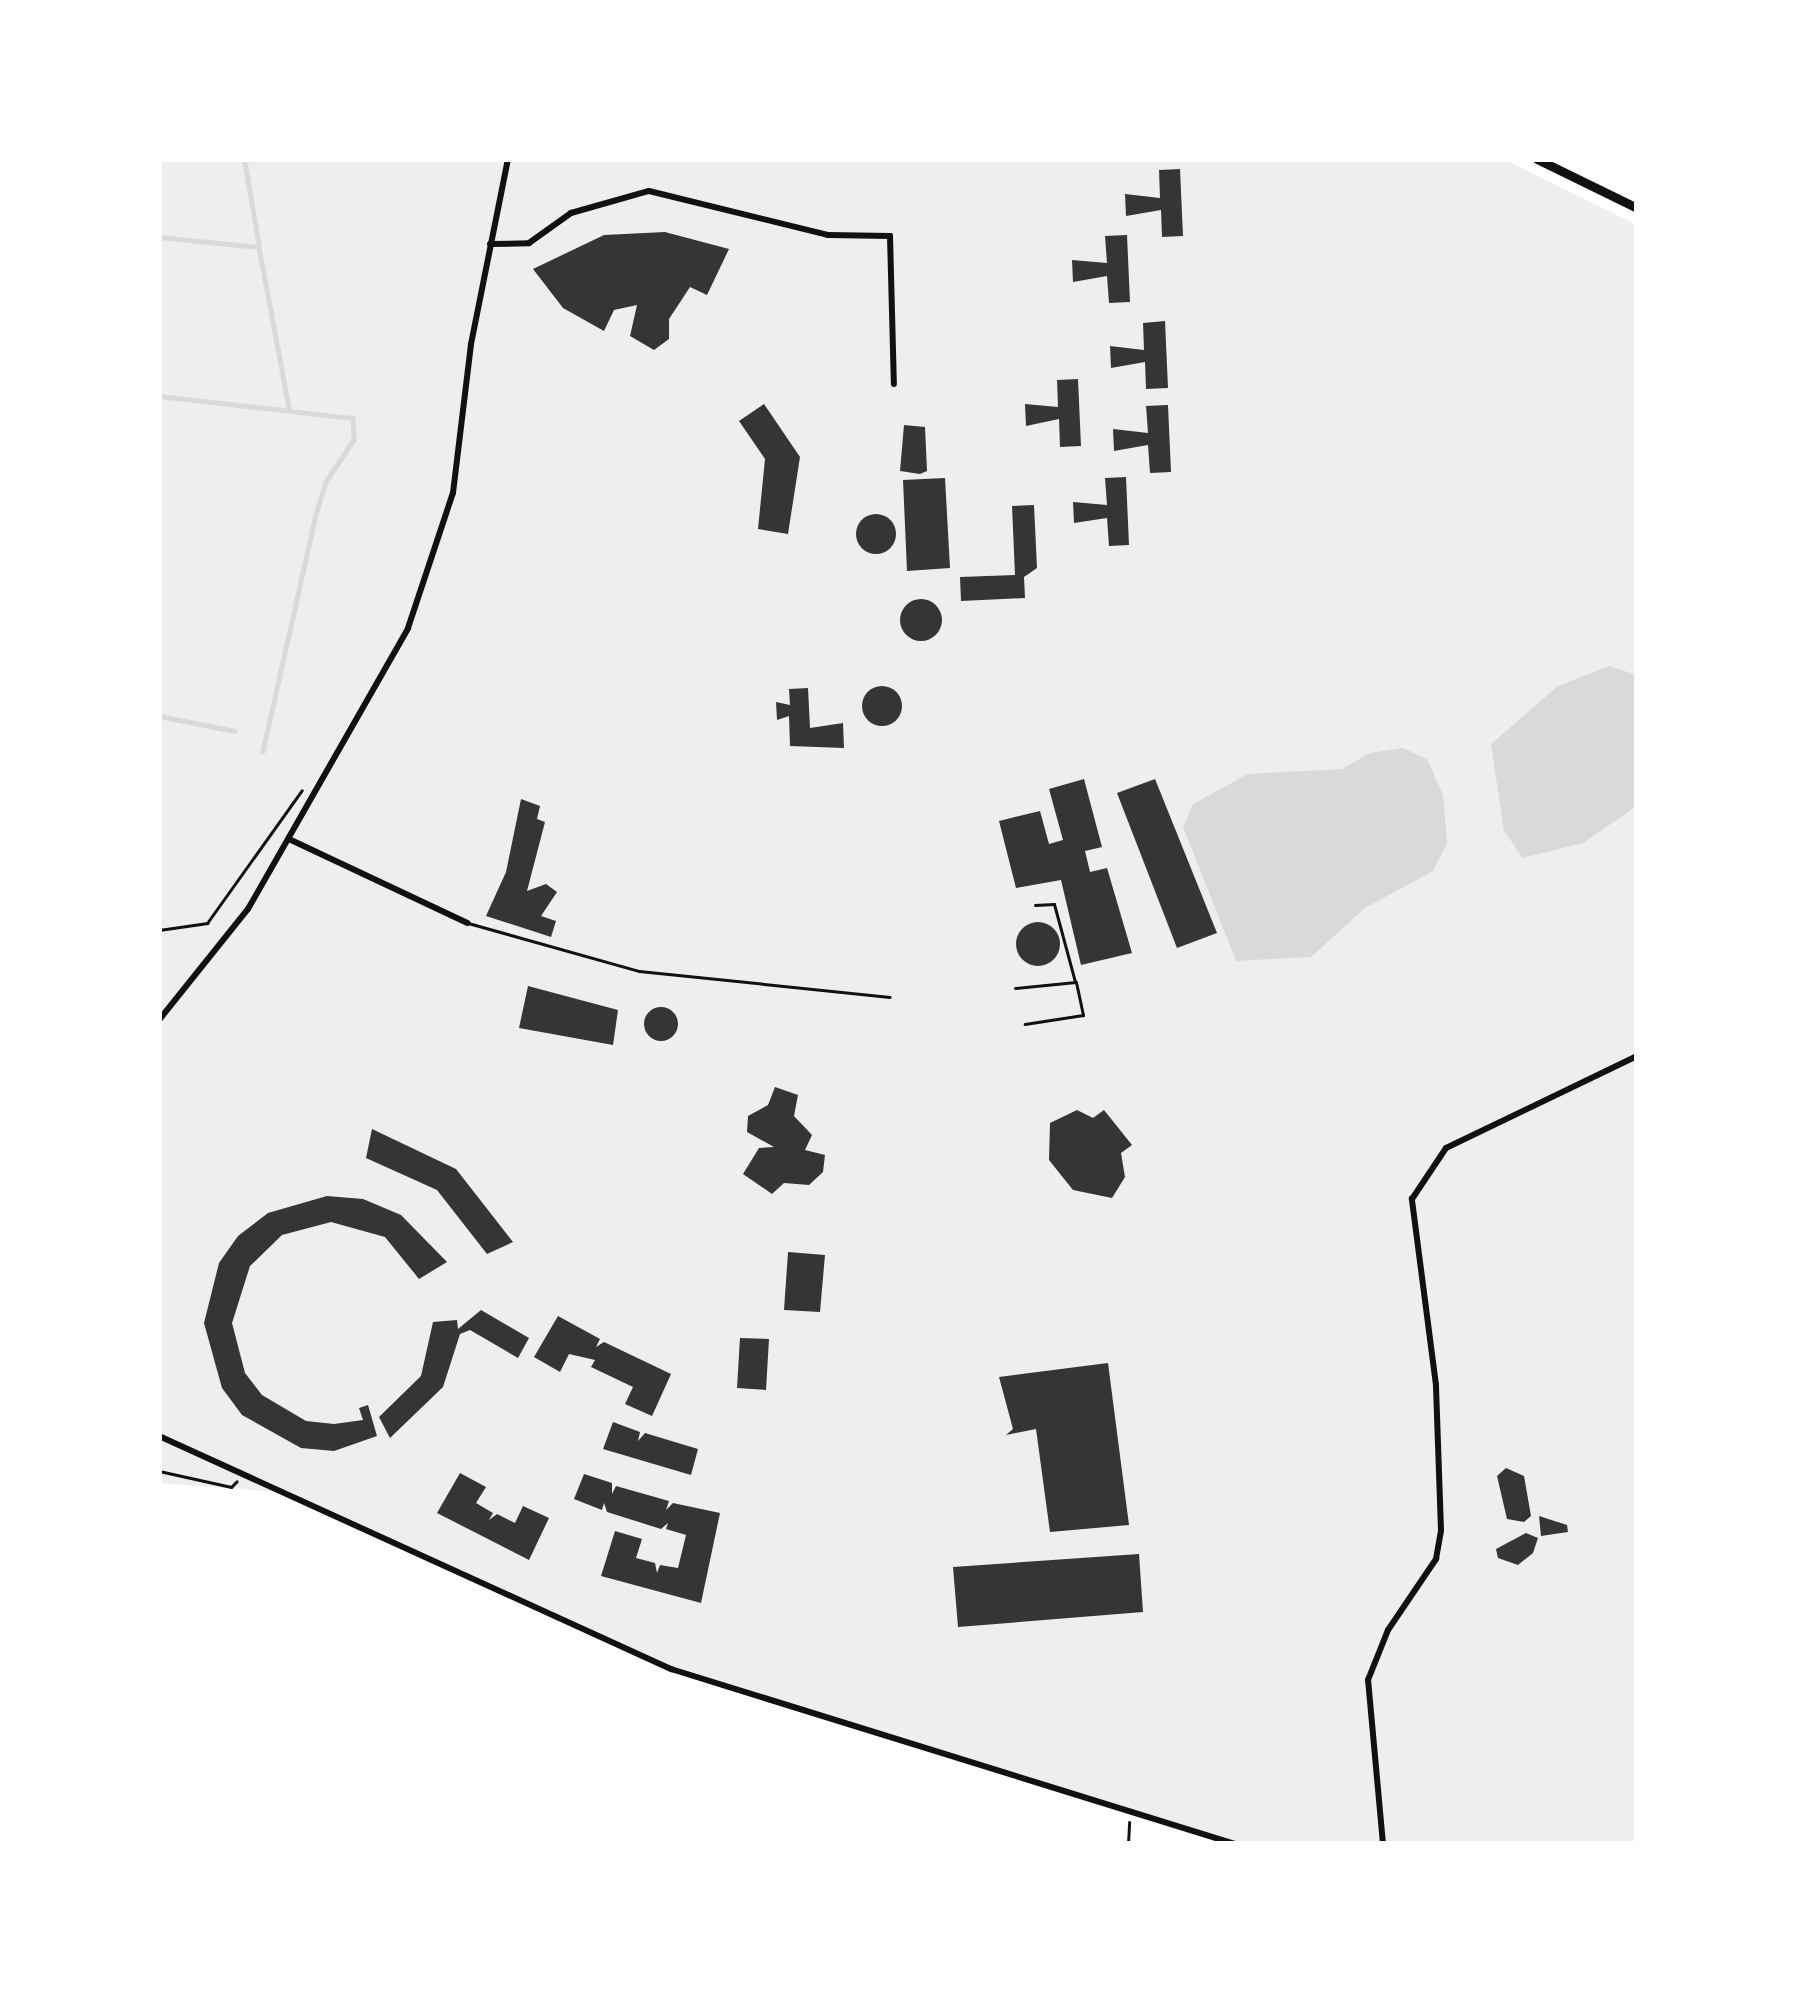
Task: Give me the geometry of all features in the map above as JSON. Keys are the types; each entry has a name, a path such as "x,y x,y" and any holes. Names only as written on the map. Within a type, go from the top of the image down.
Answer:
{"main road":[{"path":"1537,159 1637,208"}],"street":[{"path":"159,1020 219,951 290,839 408,628 445,527 508,159"},
{"path":"490,244 529,243 571,213 649,191 828,235 890,236 894,384"},
{"path":"290,839 467,923"},
{"path":"1383,1844 1368,1680 1388,1630 1436,1559 1441,1530 1436,1385 1412,1199 1446,1148 1637,1056"},
{"path":"159,1436 671,1670 1235,1844"}],"lane":[{"path":"1025,1024 1083,1015 1054,904 1035,905"},
{"path":"467,923 639,970 890,997"},
{"path":"1015,988 1076,982"}],"path":[{"path":"159,930 207,923 296,792 309,788"},
{"path":"159,1472 231,1487 241,1477"},
{"path":"1128,1844 1134,1812"}],"shaded area":[{"path":"159,159 1504,159 1637,225 1637,1844 1235,1844 712,1685 278,1492 159,1483"},
{"path":"1609,666 1637,675 1637,806 1583,843 1523,858 1504,831 1491,744 1558,686"},
{"path":"1403,748 1427,759 1443,795 1447,843 1433,871 1365,908 1311,957 1236,961 1183,827 1193,804 1248,774 1342,769 1370,753"}],"building":[{"path":"1180,169 1183,236 1162,237 1161,210 1126,216 1125,194 1160,198 1159,170"},
{"path":"665,232 729,249 707,295 690,287 669,319 669,339 654,350 630,336 637,305 614,310 604,331 563,308 533,269 604,235"},
{"path":"1127,235 1130,302 1109,303 1107,276 1073,282 1072,260 1107,263 1105,236"},
{"path":"1165,321 1168,388 1146,389 1145,362 1111,368 1110,346 1144,350 1143,323"},
{"path":"1078,379 1081,446 1060,447 1059,419 1026,426 1025,404 1058,407 1057,380"},
{"path":"764,404 800,457 788,534 758,529 765,459 739,421"},
{"path":"1168,405 1171,472 1150,473 1148,445 1114,451 1113,429 1148,433 1146,406"},
{"path":"904,425 925,427 927,471 920,474 900,471"},
{"path":"1126,477 1129,545 1109,546 1107,518 1074,523 1073,502 1107,505 1105,478"},
{"path":"945,478 950,568 907,571 903,480"},
{"path":"1034,505 1037,568 1024,577 1025,598 961,601 960,577 1015,575 1012,506"},
{"path":"876,514 890,520 896,534 890,548 876,554 862,548 856,534 862,520"},
{"path":"921,599 936,605 942,620 936,635 921,641 906,635 900,620 906,605"},
{"path":"882,686 896,692 902,706 896,720 882,726 868,720 862,706 868,692"},
{"path":"808,688 810,728 843,723 844,748 790,746 789,716 777,720 776,702 790,705 789,689"},
{"path":"1084,779 1102,847 1085,851 1090,872 1107,868 1132,953 1081,965 1061,880 1016,888 999,821 1040,811 1049,844 1063,840 1049,789"},
{"path":"1155,779 1217,933 1177,948 1117,793"},
{"path":"521,799 540,806 537,819 545,822 527,891 546,884 557,892 541,916 556,921 551,937 486,916 506,872"},
{"path":"1038,922 1054,928 1060,944 1054,960 1038,966 1022,960 1016,944 1022,928"},
{"path":"528,986 618,1010 613,1045 519,1028"},
{"path":"661,1007 673,1012 678,1024 673,1036 661,1041 649,1036 644,1024 649,1012"},
{"path":"775,1087 798,1095 794,1116 812,1135 805,1150 825,1155 823,1172 809,1185 784,1183 772,1194 743,1174 759,1148 774,1147 747,1132 748,1116 768,1105"},
{"path":"1077,1110 1093,1118 1104,1110 1132,1145 1121,1153 1125,1177 1112,1198 1073,1190 1049,1160 1050,1123"},
{"path":"372,1129 456,1169 513,1242 487,1254 437,1190 366,1158"},
{"path":"327,1196 363,1199 401,1215 447,1262 419,1279 385,1237 331,1222 282,1235 250,1266 232,1323 245,1373 262,1395 306,1421 334,1424 363,1420 359,1408 368,1405 377,1436 334,1451 301,1448 242,1415 222,1388 204,1323 219,1263 238,1236 268,1213"},
{"path":"788,1252 825,1255 820,1312 784,1310"},
{"path":"481,1310 529,1338 518,1358 470,1330 460,1334 443,1387 390,1438 379,1417 421,1376 433,1322 457,1320 458,1329"},
{"path":"558,1316 600,1339 596,1347 604,1342 671,1374 652,1416 625,1404 633,1387 591,1367 595,1360 569,1354 560,1372 534,1357"},
{"path":"740,1338 769,1339 766,1390 737,1388"},
{"path":"1108,1363 1129,1525 1050,1532 1036,1429 1006,1435 1013,1429 999,1377"},
{"path":"613,1422 640,1432 638,1441 645,1433 698,1449 691,1475 603,1449"},
{"path":"1506,1468 1524,1476 1531,1516 1524,1522 1507,1519 1497,1476"},
{"path":"460,1473 486,1487 476,1503 493,1513 489,1520 497,1514 515,1523 523,1506 549,1518 529,1560 437,1513"},
{"path":"584,1474 612,1483 612,1494 616,1486 669,1501 666,1510 673,1503 720,1513 701,1603 601,1576 615,1531 642,1539 636,1558 655,1563 657,1573 660,1565 678,1568 686,1535 666,1529 668,1523 661,1529 607,1512 604,1503 602,1510 574,1499"},
{"path":"1539,1516 1567,1525 1568,1532 1541,1536"},
{"path":"1526,1533 1538,1538 1533,1553 1518,1565 1498,1558 1496,1549"},
{"path":"1139,1554 1143,1612 958,1627 953,1567"}],"waterway":[{"path":"159,237 259,247 244,159"},
{"path":"259,247 289,407"},
{"path":"159,396 353,418 354,440 326,482 315,519 263,751"},
{"path":"159,716 235,731"}]}
